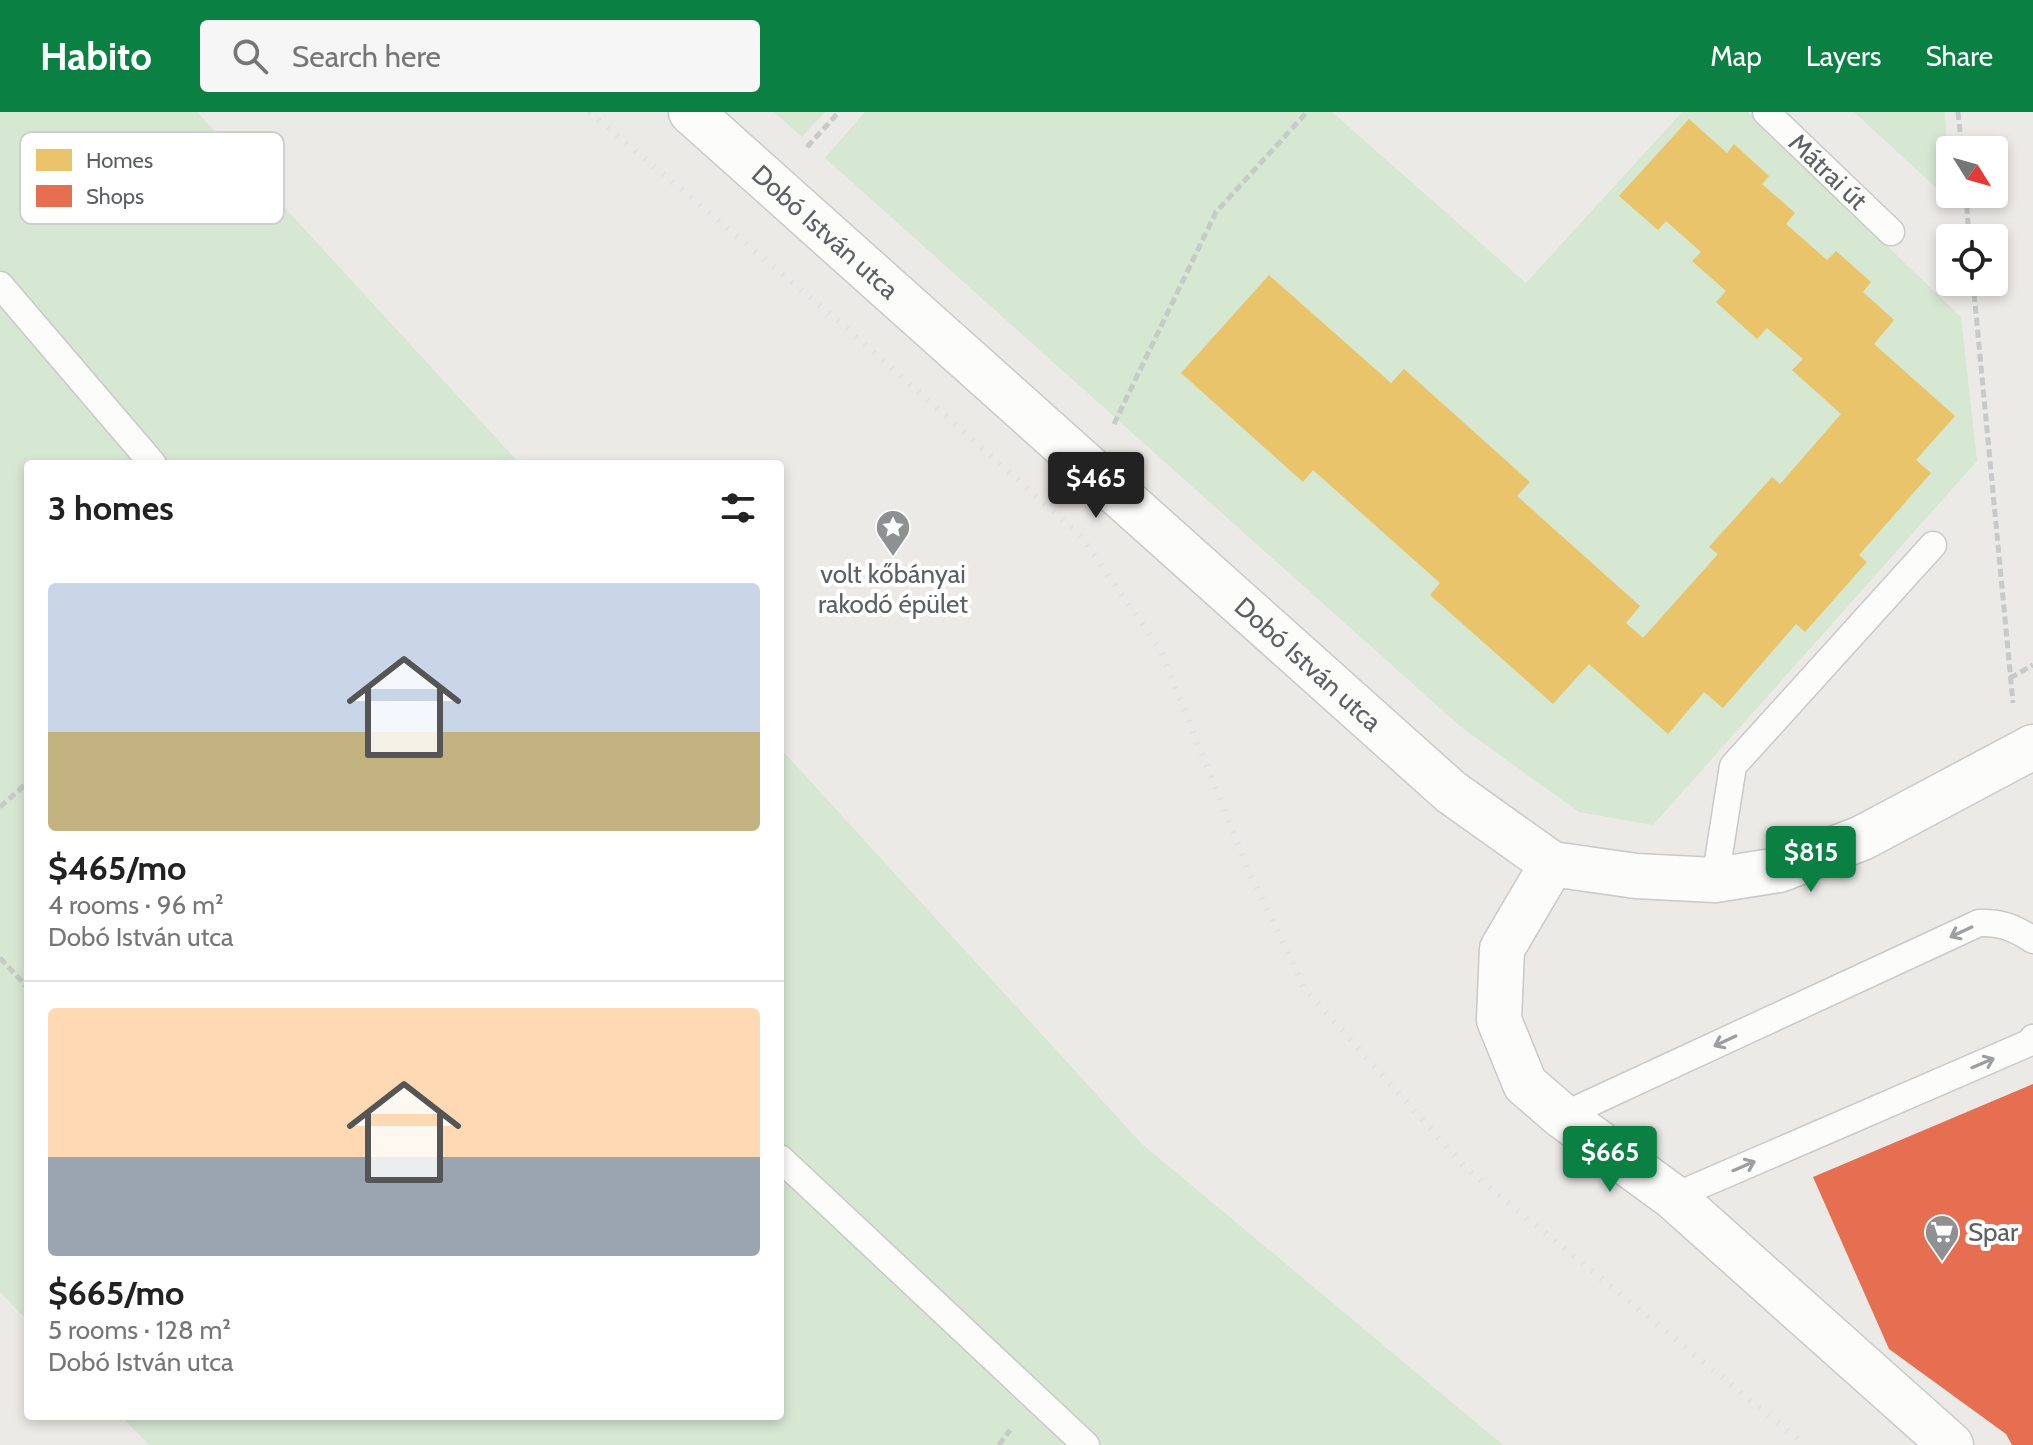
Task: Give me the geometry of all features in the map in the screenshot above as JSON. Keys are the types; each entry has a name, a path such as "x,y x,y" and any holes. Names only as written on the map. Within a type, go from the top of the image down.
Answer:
{"street":[{"name":"Dobó István utca","path":"691,112 1451,792 1552,864 1636,876 1715,880 1779,870 1862,838 2025,752"},
{"path":"1552,864 1502,949 1499,1020 1525,1084 1562,1116 1673,1197 1951,1445"}],"lane":[{"name":"Mátrai út","path":"1766,112 1891,232"},
{"path":"0,285 150,460"},
{"path":"1715,880 1733,766 1933,545"},
{"path":"1562,1116 1979,923 1996,922 2012,927 2033,940"},
{"path":"1673,1197 2029,1043 2033,1038"},
{"path":"784,1162 1086,1445"}],"path":[{"path":"1085,464 1119,419 1216,212 1307,112"},
{"path":"1958,112 1961,136"},
{"path":"1974,296 2010,678 2025,752"},
{"path":"2010,678 2033,665"},
{"path":"0,807 24,786"},
{"path":"0,958 24,984"}],"green space":[{"path":"0,112 197,112 215,132 20,132 20,224 284,224 284,207 516,460 24,460 24,1317 0,1292"},
{"path":"774,112 825,112 802,137"},
{"path":"865,112 1332,112 1526,283 1682,112 1748,112 1961,317 1977,461 1653,825 1579,812 1461,727 825,158"},
{"path":"1854,112 1945,112 1946,136 1936,136 1936,187"},
{"path":"784,752 1141,1143 1503,1445 149,1445 125,1420 784,1420"}],"building: Homes":[{"path":"1689,119 1727,153 1734,144 1769,176 1762,184 1795,213 1786,224 1827,260 1836,251 1871,282 1863,292 1894,320 1874,344 1955,416 1916,460 1931,473 1859,555 1867,562 1805,632 1796,624 1723,708 1704,692 1668,734 1589,664 1553,704 1430,595 1440,583 1313,470 1303,482 1181,373 1269,275 1391,383 1404,369 1530,482 1517,496 1640,606 1626,623 1643,638 1718,554 1709,547 1772,477 1780,484 1841,414 1792,370 1803,359 1767,328 1757,339 1716,302 1726,291 1692,261 1701,252 1666,221 1658,230 1619,196"}],"building: Shops":[{"name":"Spar","path":"2033,1084 2033,1445 2012,1445 2006,1434 1889,1349 1813,1177"}],"railway":[{"path":"589,112 842,324 1080,535 1160,649 1247,867 1304,988 1468,1170 1805,1445"}],"place":[{"name":"volt kőbányai rakodó épület","path":"893,558"},
{"name":"Spar","path":"1942,1263"}]}
